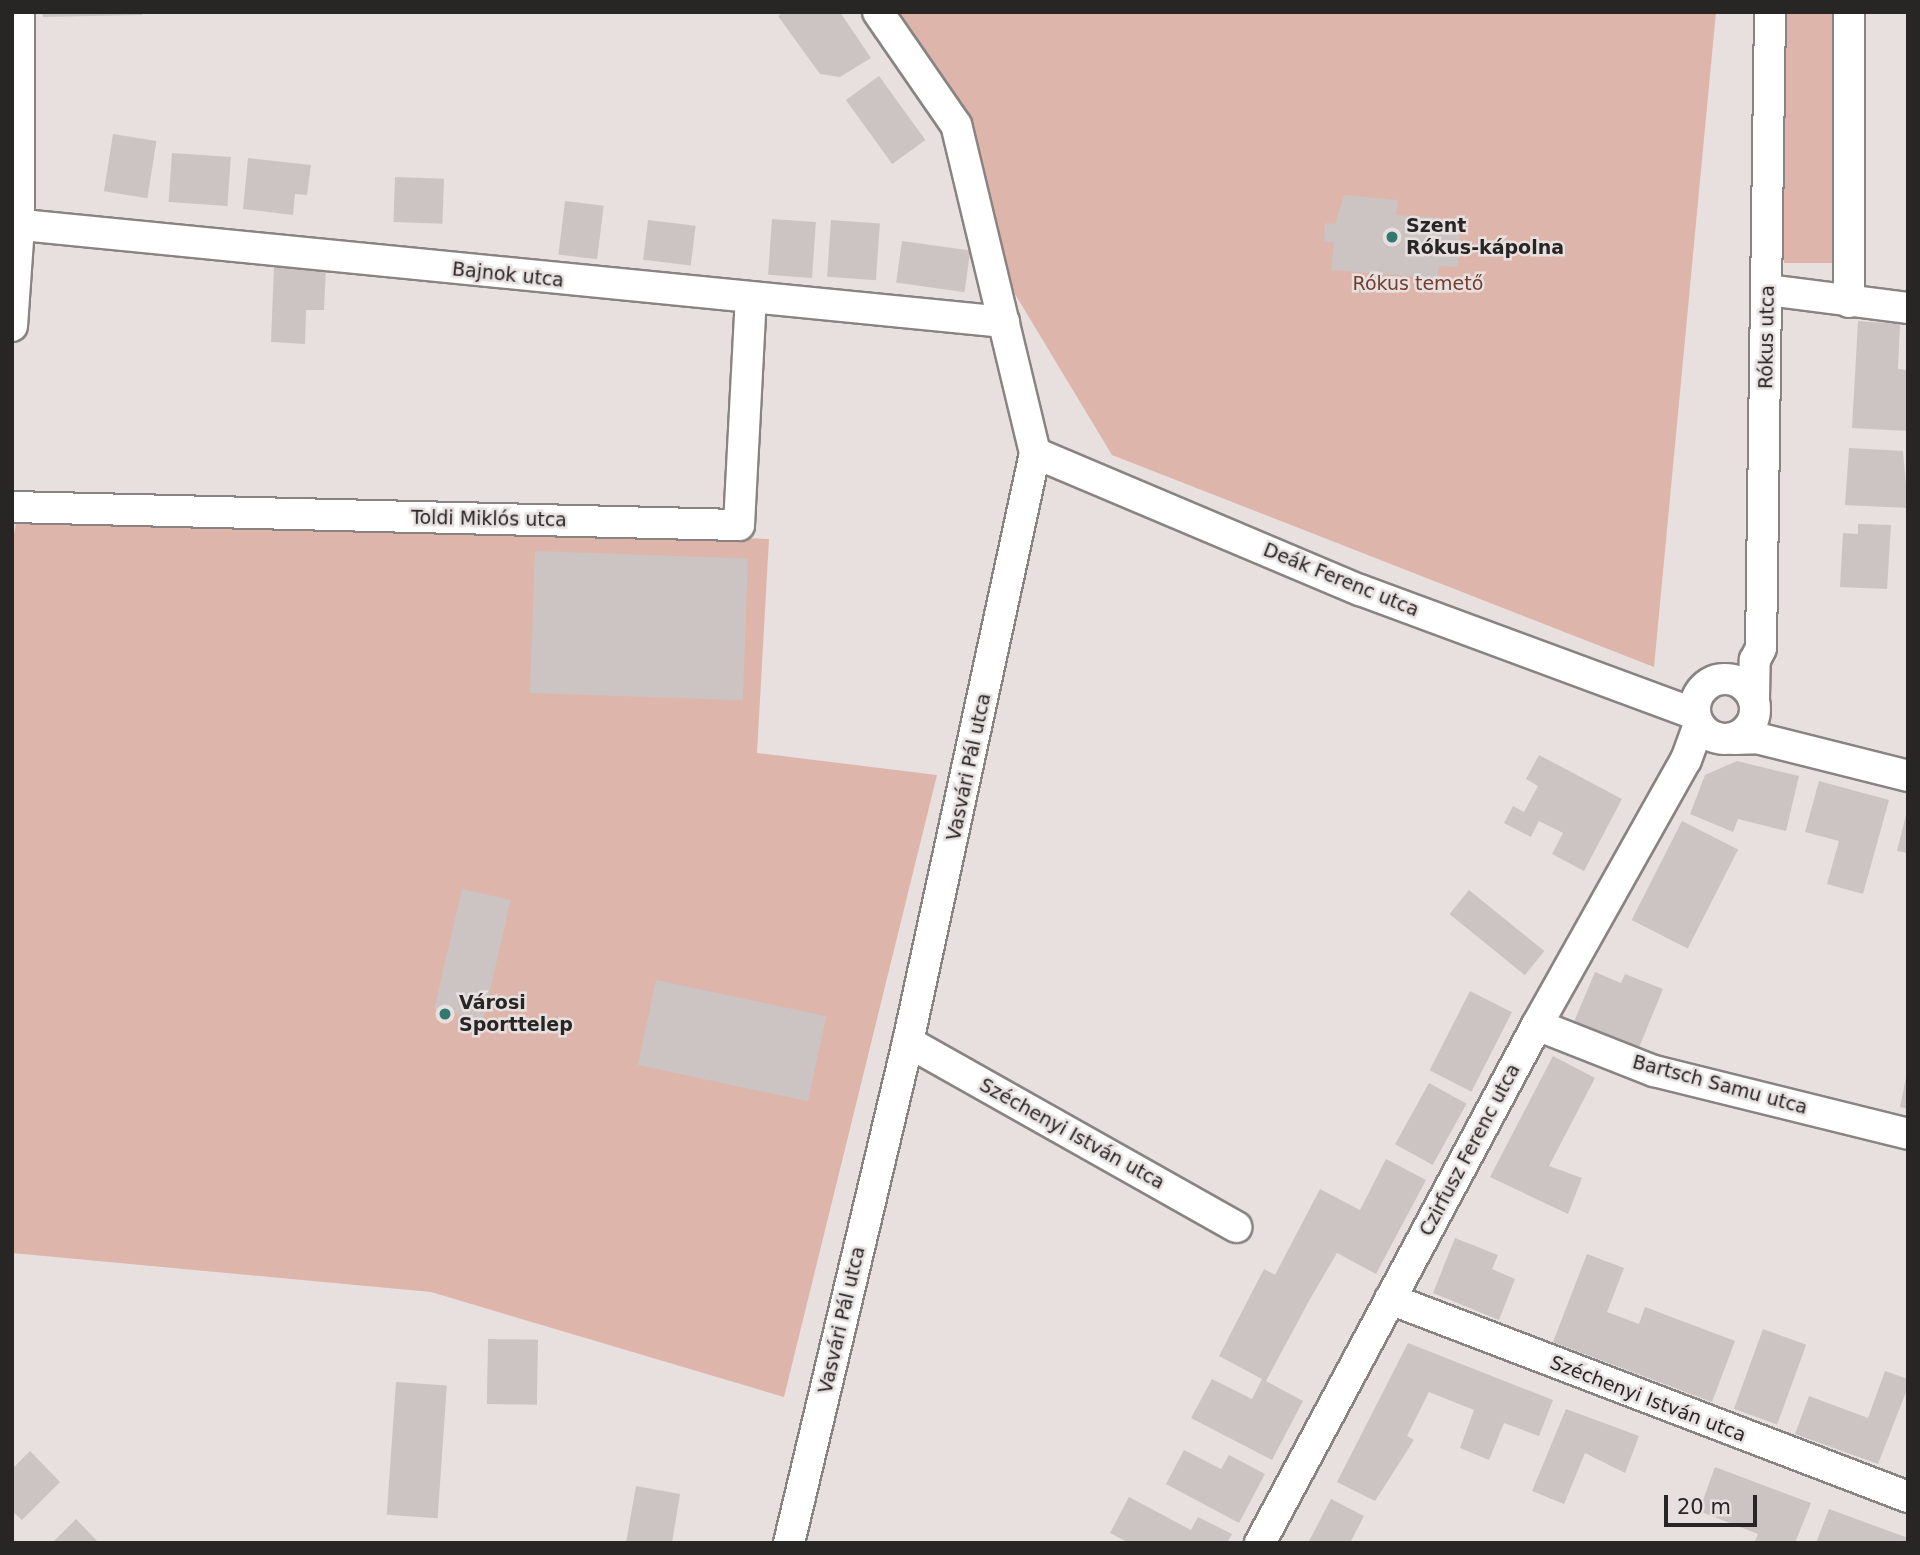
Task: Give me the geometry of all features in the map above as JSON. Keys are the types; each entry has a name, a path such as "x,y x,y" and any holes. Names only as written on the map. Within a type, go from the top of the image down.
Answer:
{"street":[{"path":"12,326 19,12"},
{"name":"Vasvári Pál utca","path":"789,1543 908,1042 1035,453 956,125 878,12"},
{"name":"Rókus utca","path":"1755,704 1755,660 1761,648 1770,12"},
{"path":"1849,12 1849,302"},
{"name":"Bajnok utca","path":"16,224 1004,322"},
{"path":"1768,290 1908,308"},
{"name":"Toldi Miklós utca","path":"12,506 738,525 751,299"},
{"name":"Deák Ferenc utca","path":"1035,453 1360,590 1697,719"},
{"path":"1650,699 1710,683 1755,660"},
{"path":"1710,683 1743,684 1755,704 1832,755"},
{"path":"1710,683 1697,719 1729,739 1757,738 1908,776"},
{"path":"1686,760 1750,727 1755,704"},
{"name":"Czirfusz Ferenc utca","path":"1260,1543 1537,1025 1686,760 1697,719"},
{"name":"Bartsch Samu utca","path":"1537,1025 1654,1071 1908,1134"},
{"name":"Széchenyi István utca","path":"908,1042 1236,1227"},
{"name":"Széchenyi István utca","path":"1390,1299 1908,1497"}],"green space":[{"name":"Rókus temető","path":"878,12 1716,12 1654,667 1112,455 989,251 956,125"},
{"path":"1784,12 1850,12 1850,263 1784,263"},
{"name":"Városi Sporttelep","path":"17,517 769,539 757,753 937,775 784,1397 431,1292 12,1253 12,546"}],"building":[{"path":"42,12 142,12 142,15 43,17"},
{"path":"784,12 840,12 871,58 840,77 820,74 778,16"},
{"path":"879,76 925,140 892,164 846,100"},
{"path":"113,134 156,141 147,198 104,191"},
{"path":"172,153 231,157 227,206 169,202"},
{"path":"248,158 311,165 307,195 295,194 293,215 243,209"},
{"path":"395,177 444,179 442,224 393,222"},
{"name":"Szent Rókus-kápolna","path":"1344,195 1398,200 1396,215 1442,218 1441,231 1460,232 1458,267 1439,266 1438,278 1331,270 1334,242 1324,242 1325,223 1335,224"},
{"path":"565,201 604,206 597,259 558,255"},
{"path":"772,219 816,222 812,278 768,275"},
{"path":"648,220 696,226 691,266 643,260"},
{"path":"831,220 880,223 876,280 827,277"},
{"path":"902,241 970,251 964,292 896,283"},
{"path":"274,266 326,268 324,310 306,310 305,344 271,342"},
{"path":"1858,321 1900,324 1898,369 1908,370 1908,431 1852,428"},
{"path":"1849,448 1903,451 1908,508 1845,505"},
{"path":"1858,524 1891,525 1887,589 1840,587 1843,533 1858,534"},
{"path":"535,551 748,558 743,700 530,693"},
{"path":"1539,755 1622,799 1584,871 1552,854 1563,833 1539,821 1531,837 1504,823 1513,806 1524,812 1538,786 1526,779"},
{"path":"1737,761 1799,776 1786,831 1738,819 1733,832 1690,814 1705,775"},
{"path":"1819,781 1889,800 1863,894 1827,884 1839,841 1805,832"},
{"path":"1908,811 1908,853 1897,851"},
{"path":"1682,821 1738,850 1688,949 1632,920"},
{"path":"462,889 511,900 483,1020 434,1009"},
{"path":"1469,890 1544,951 1525,975 1449,914"},
{"path":"1595,972 1621,983 1625,974 1663,989 1638,1050 1573,1024"},
{"path":"656,980 826,1016 808,1101 638,1065"},
{"path":"1470,991 1512,1012 1471,1092 1430,1070"},
{"path":"1553,1056 1595,1078 1549,1166 1582,1178 1568,1214 1490,1177"},
{"path":"1908,1073 1908,1109 1900,1107"},
{"path":"1429,1083 1467,1104 1433,1165 1395,1144"},
{"path":"1386,1159 1426,1180 1376,1274 1337,1253 1310,1299 1266,1381 1303,1401 1272,1460 1191,1418 1212,1379 1252,1399 1262,1379 1219,1356 1264,1269 1275,1275 1320,1189 1360,1210"},
{"path":"1455,1238 1498,1255 1492,1269 1515,1279 1499,1320 1433,1293"},
{"path":"1587,1254 1624,1268 1607,1312 1639,1324 1645,1307 1735,1341 1712,1402 1553,1342"},
{"path":"1763,1329 1806,1345 1777,1425 1734,1409"},
{"path":"488,1339 538,1340 537,1405 487,1404"},
{"path":"1408,1343 1553,1400 1539,1436 1504,1423 1489,1460 1460,1448 1474,1410 1429,1392 1407,1436 1414,1440 1375,1501 1337,1482"},
{"path":"1885,1371 1908,1379 1908,1387 1878,1464 1795,1434 1809,1396 1868,1418"},
{"path":"396,1382 447,1386 438,1518 387,1515"},
{"path":"1566,1409 1639,1436 1625,1473 1585,1453 1564,1504 1532,1491"},
{"path":"1184,1450 1221,1469 1229,1455 1265,1474 1239,1523 1166,1484"},
{"path":"30,1451 60,1482 22,1520 12,1511 12,1469"},
{"path":"1715,1467 1811,1503 1795,1543 1754,1543 1758,1534 1699,1511"},
{"path":"636,1486 680,1494 672,1543 626,1543"},
{"path":"1129,1497 1191,1530 1198,1517 1232,1534 1227,1543 1129,1543 1110,1533"},
{"path":"1331,1499 1364,1516 1350,1543 1308,1543"},
{"path":"1829,1509 1908,1538 1908,1543 1816,1543"},
{"path":"76,1519 99,1543 52,1543"}],"place":[{"name":"Szent Rókus-kápolna","path":"1392,237"},
{"name":"Városi Sporttelep","path":"445,1014"}]}
